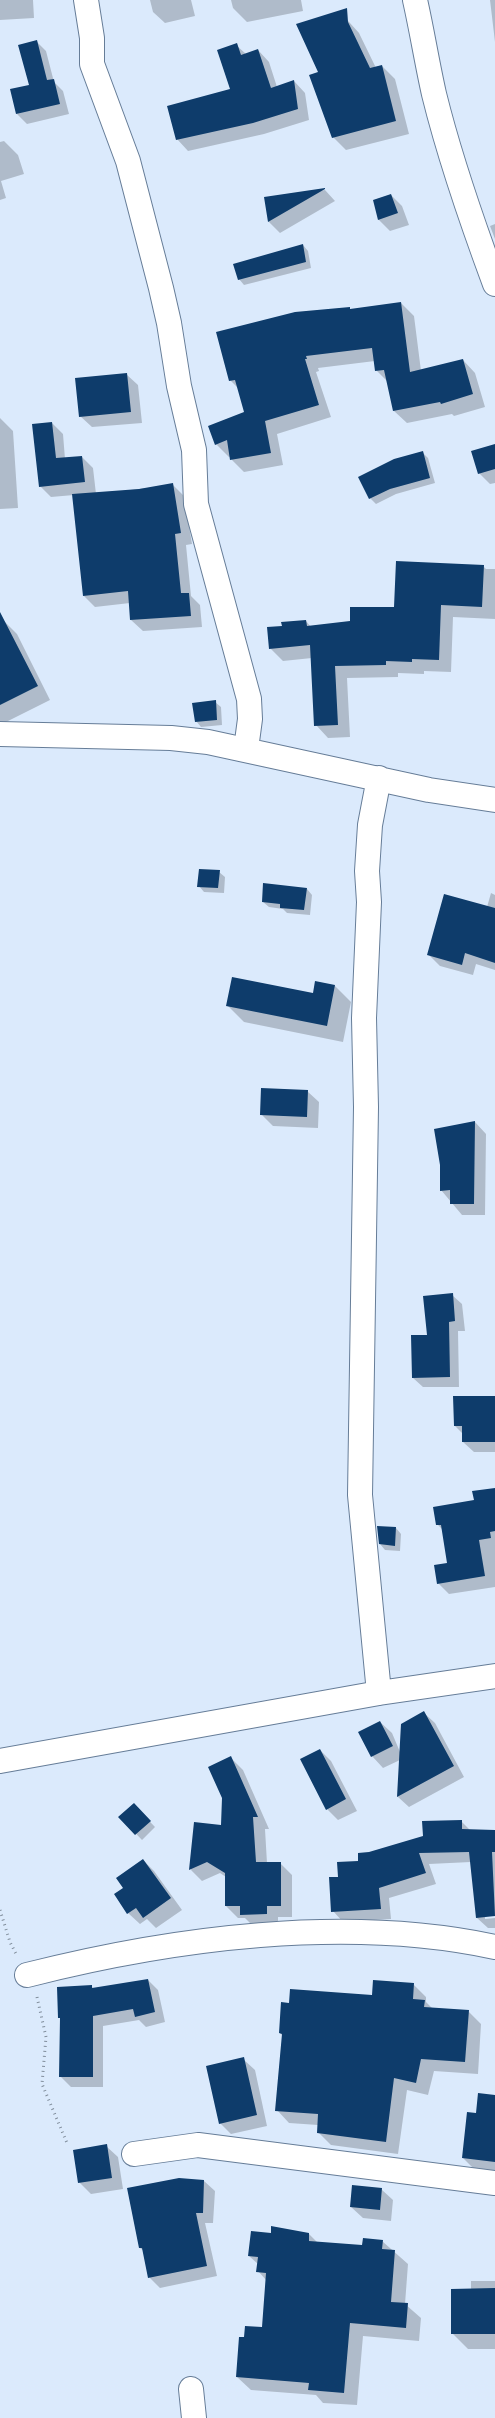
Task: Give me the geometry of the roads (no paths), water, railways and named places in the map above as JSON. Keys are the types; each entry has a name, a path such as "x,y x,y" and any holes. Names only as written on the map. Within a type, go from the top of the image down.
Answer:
{"street":[{"path":"86,0 92,38 92,64 128,161 169,323 179,386 194,450 196,504 249,699 250,719 246,750"},
{"path":"415,0 434,94 459,184 495,284"},
{"path":"0,734 171,738 246,750 429,790 495,800"},
{"path":"379,778 370,824 367,871 369,902 364,1018 366,1107 360,1495 380,1693"},
{"path":"0,1761 380,1693 495,1676"},
{"path":"27,1975 148,1950 225,1938 296,1934 381,1933 443,1936 495,1947"},
{"path":"134,2154 198,2145 495,2183"},
{"path":"191,2388 194,2418"}]}
